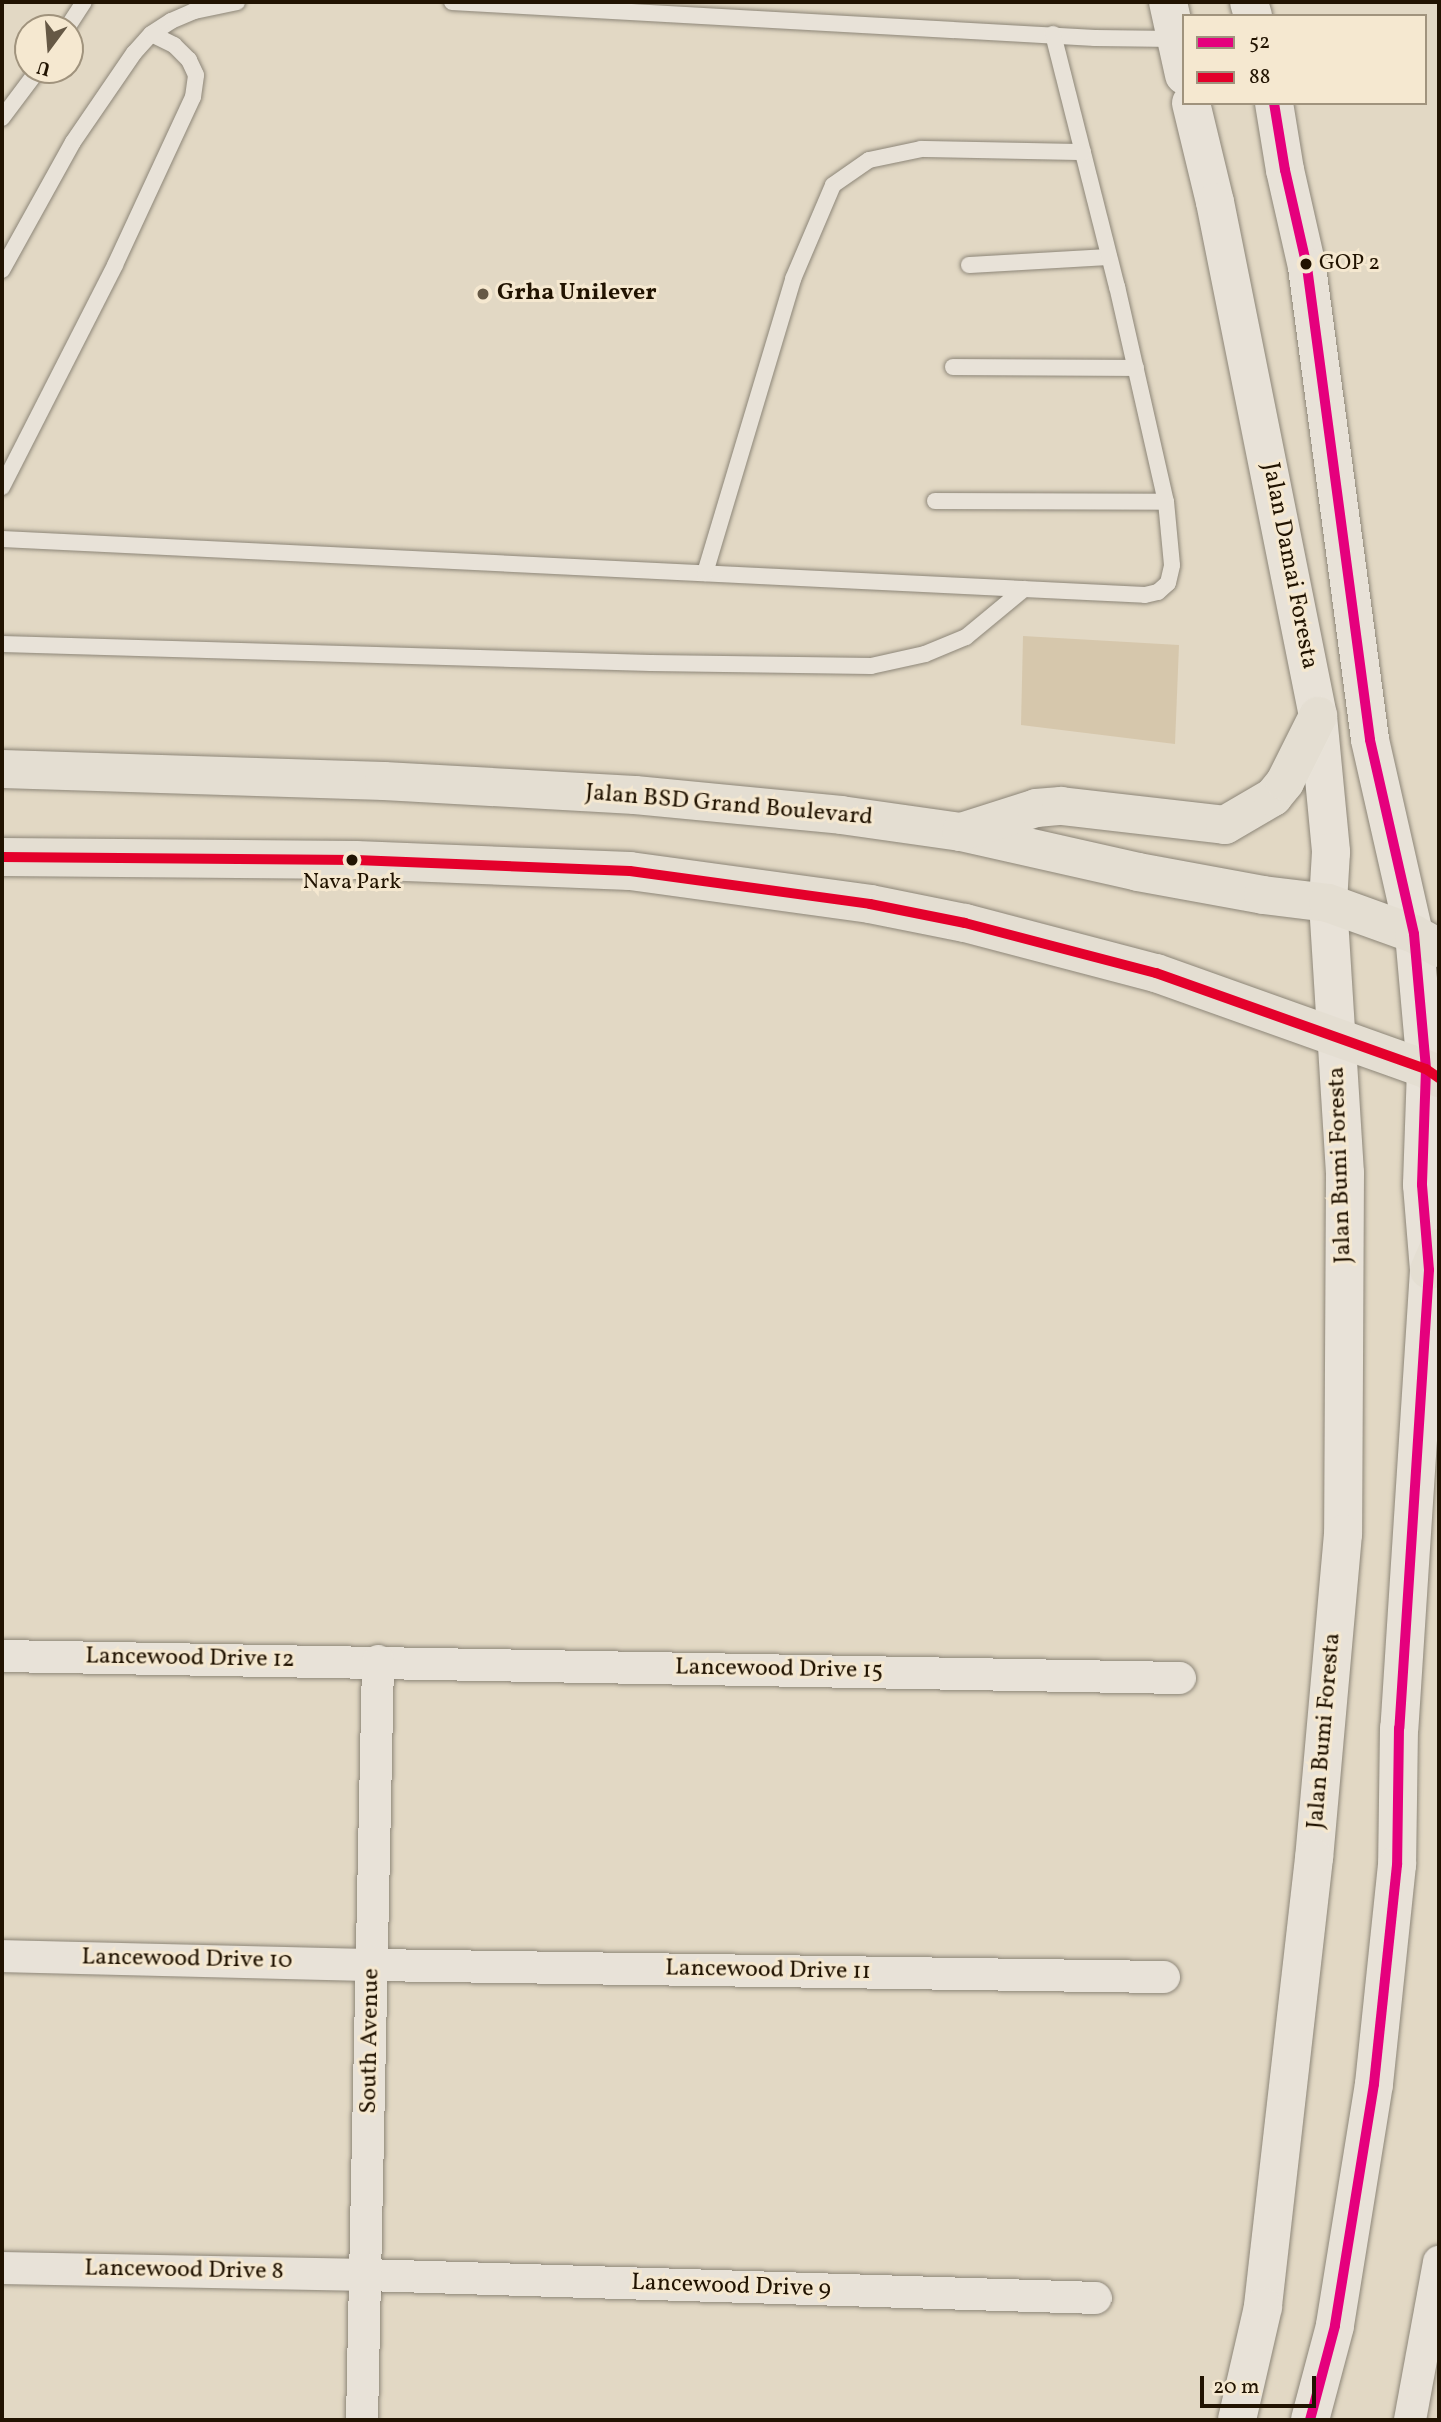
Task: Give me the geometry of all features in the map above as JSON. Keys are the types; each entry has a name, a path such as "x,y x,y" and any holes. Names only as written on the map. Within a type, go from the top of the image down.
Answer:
{"main road":[{"path":"1168,2 1179,57"},
{"name":"Jalan Damai Foresta","path":"1191,105 1215,202 1318,716 1331,852 1328,903 1335,1036"},
{"path":"1274,105 1285,170 1307,267 1370,740 1427,941 1433,1073 1422,1185 1434,1259 1399,1728 1394,1892 1372,2098 1335,2326 1310,2420"},
{"path":"961,832 1035,808 1061,806 1225,825 1273,797 1285,782 1318,716"},
{"name":"Jalan BSD Grand Boulevard","path":"2,769 384,781 635,795 841,815 961,832 1138,872 1263,895 1328,903 1427,941"},
{"path":"2,856 488,864 688,877 870,904 965,923 1156,973 1433,1073"},
{"name":"Jalan Bumi Foresta","path":"1237,2420 1263,2307 1312,1872 1343,1534 1345,1173 1335,1036"}],"street":[{"name":"Lancewood Drive 12","path":"2,1656 378,1661"},
{"name":"Lancewood Drive 15","path":"378,1661 1180,1678"},
{"name":"South Avenue","path":"362,2420 378,1661"},
{"name":"Lancewood Drive 10","path":"2,1956 372,1965"},
{"name":"Lancewood Drive 11","path":"372,1965 1164,1976"},
{"path":"1419,2417 1439,2262"},
{"name":"Lancewood Drive 8","path":"2,2268 366,2275"},
{"name":"Lancewood Drive 9","path":"366,2275 1096,2298"}],"lane":[{"path":"2,270 73,142 134,53 151,34 171,21 194,11 237,2"},
{"path":"452,2 1053,34 1179,57"},
{"path":"2,487 121,253 193,97 196,75 189,60 174,46 151,34"},
{"path":"2,539 1145,595 1158,592 1168,583 1172,565 1166,502 1136,368 1053,34"},
{"path":"2,118 28,84"},
{"path":"705,573 793,279 833,185 869,160 921,149 1083,152"},
{"path":"969,265 1109,257"},
{"path":"953,367 1136,368"},
{"path":"935,500 1166,502"},
{"path":"2,644 623,662 871,666 925,653 966,637 1024,589"}],"shaded area":[{"path":"1023,636 1179,645 1175,744 1021,725"}],"transit line":[{"name":"52","path":"1274,105 1285,170 1307,267 1370,740 1414,934 1426,1069 1422,1185 1429,1270 1399,1728 1397,1865 1374,2084 1335,2326 1310,2420"},
{"name":"88","path":"2,857 356,860 630,871 870,904 965,923 1156,973 1426,1069 1439,1078"}],"place":[{"name":"GOP 2","path":"1306,264"},
{"name":"Grha Unilever","path":"483,294"},
{"name":"Nava Park","path":"352,860"}]}
